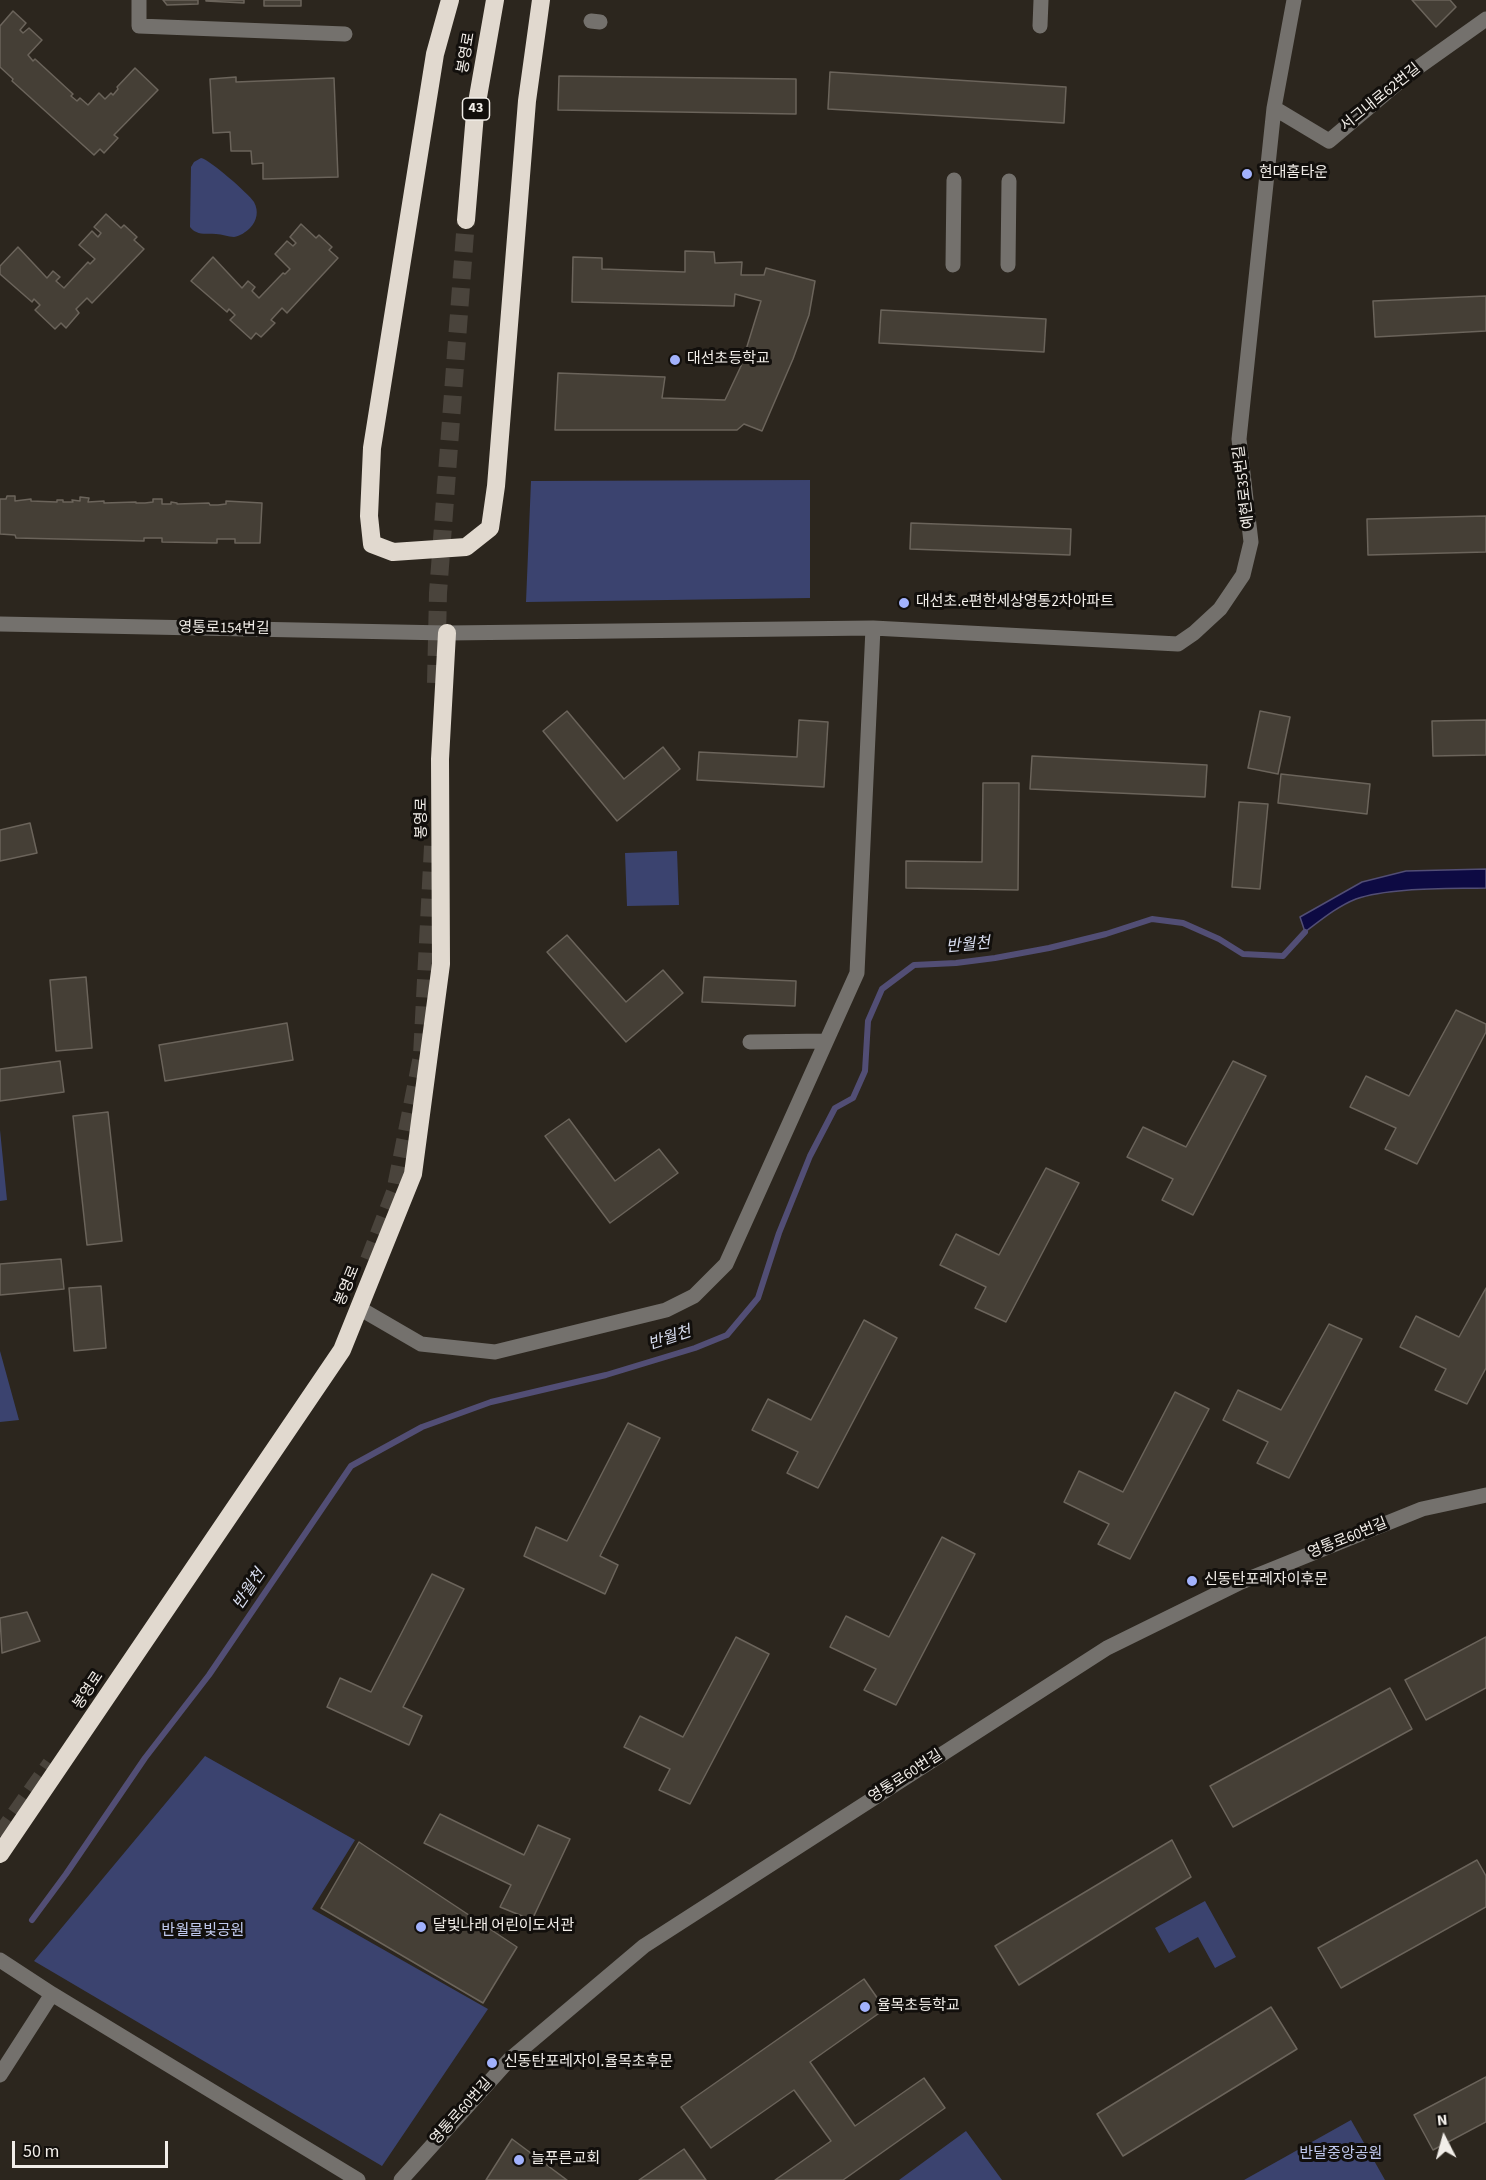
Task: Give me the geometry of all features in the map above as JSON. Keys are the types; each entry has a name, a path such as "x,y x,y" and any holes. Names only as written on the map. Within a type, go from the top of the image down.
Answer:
{"highway":[{"path":"450,0 435,54 372,448 369,516 372,543 393,552 466,547 490,528 496,486 527,102 541,0"},
{"name":"봉영로","path":"466,220 475,114 495,0"},
{"name":"봉영로","path":"0,1854 342,1350 413,1174 440,975 440,759 447,633"}],"street":[{"path":"139,0 139,26 345,34"},
{"path":"1040,26 1041,0"},
{"name":"예현로35번길","path":"447,633 873,628 1178,644 1194,633 1220,609 1243,575 1251,542 1239,439 1274,108 1294,0"},
{"name":"서그내로62번길","path":"1274,108 1329,141 1406,76 1486,19"},
{"path":"953,266 954,180"},
{"path":"1008,264 1009,181"},
{"name":"영통로154번길","path":"0,624 447,633"},
{"path":"359,1308 421,1344 495,1352 666,1310 694,1296 726,1264 857,973 873,628"},
{"path":"750,1042 826,1041"},
{"name":"영통로60번길","path":"401,2180 509,2060 644,1946 1107,1648 1241,1582 1411,1514 1486,1495"},
{"path":"0,1959 52,1994 358,2180"},
{"path":"0,2075 52,1994"}],"green space":[{"path":"201,158 229,177 254,202 257,212 256,219 241,235 234,237 202,234 190,227 191,167"},
{"path":"810,480 810,598 526,602 531,481"},
{"path":"677,851 679,905 627,906 625,853"},
{"path":"0,1130 7,1200 0,1201"},
{"path":"0,1351 19,1420 0,1422"},
{"name":"반월물빛공원","path":"205,1756 355,1840 312,1909 488,2009 382,2166 34,1961"},
{"path":"1205,1901 1236,1957 1215,1968 1198,1937 1169,1953 1155,1928"},
{"name":"반달중앙공원","path":"1351,2120 1385,2180 1244,2180"},
{"path":"966,2131 1002,2180 899,2180"}],"shaded area":[{"path":"1486,869 1486,888 1420,889 1370,895 1343,905 1305,932 1300,917 1362,882 1406,871"}],"building":[{"path":"163,0 198,0 198,4 167,5"},
{"path":"244,0 244,3 206,1"},
{"path":"264,0 301,0 301,6 264,6"},
{"path":"1412,0 1450,0 1456,7 1436,27"},
{"path":"13,11 26,23 20,30 23,33 29,28 42,40 28,55 73,94 71,96 77,101 80,98 88,105 99,93 105,99 111,93 113,95 117,87 135,68 158,90 114,135 118,138 104,153 100,149 94,155 12,81 13,79 0,67 0,26"},
{"path":"830,72 1066,87 1064,123 828,109"},
{"path":"559,76 796,79 796,114 558,110"},
{"path":"236,77 236,82 334,78 338,177 263,179 263,163 252,164 251,151 231,151 230,132 213,133 210,79"},
{"path":"106,214 121,228 124,225 137,237 134,240 144,249 92,303 87,298 76,309 79,313 66,328 61,323 55,329 35,310 40,305 34,299 32,302 0,274 0,266 18,247 47,278 53,271 60,277 56,281 64,288 88,262 90,264 95,259 79,245 92,231 98,237 101,233 94,227"},
{"path":"301,224 316,238 319,235 332,247 329,250 338,258 287,313 282,308 271,320 275,323 261,337 256,333 251,339 230,320 235,315 229,309 227,312 191,281 213,257 242,288 248,281 255,287 252,291 259,298 283,273 285,274 290,269 275,254 287,241 293,246 296,243 290,237"},
{"path":"685,251 714,252 715,263 742,262 741,275 764,275 766,268 815,281 809,315 762,431 744,424 737,430 555,430 558,373 665,377 662,398 725,400 741,366 761,301 735,294 734,306 572,302 573,257 602,258 602,269 685,272"},
{"path":"1486,296 1486,331 1375,337 1373,301"},
{"path":"881,310 1046,319 1044,352 879,343"},
{"path":"7,496 15,496 15,501 31,499 31,501 73,502 72,500 80,501 80,497 89,498 88,502 104,501 104,503 145,503 153,502 153,499 162,499 162,504 171,504 171,502 218,505 226,504 226,501 262,503 260,543 235,543 235,539 217,539 217,543 162,542 162,538 144,538 144,541 16,538 15,535 0,534 0,499 6,499"},
{"path":"1486,516 1486,552 1368,555 1367,519"},
{"path":"911,523 1071,529 1070,555 910,549"},
{"path":"567,711 624,779 663,747 680,769 617,821 543,731"},
{"path":"1260,711 1290,717 1278,774 1248,768"},
{"path":"799,720 828,722 824,787 697,780 699,752 797,757"},
{"path":"1486,720 1486,755 1433,756 1432,721"},
{"path":"1032,756 1207,765 1205,797 1030,789"},
{"path":"1281,774 1370,784 1367,814 1278,803"},
{"path":"983,783 1019,783 1018,890 906,888 906,861 982,862"},
{"path":"1239,802 1268,804 1260,889 1232,887"},
{"path":"30,823 37,853 0,861 0,830"},
{"path":"567,935 626,1002 663,970 683,993 626,1042 547,952"},
{"path":"86,977 92,1048 56,1051 50,980"},
{"path":"704,977 796,981 795,1006 702,1002"},
{"path":"1456,1010 1486,1024 1486,1032 1417,1164 1385,1149 1396,1128 1350,1107 1366,1076 1409,1096"},
{"path":"287,1023 293,1060 165,1081 159,1045"},
{"path":"60,1061 64,1092 0,1101 0,1069"},
{"path":"1233,1061 1266,1076 1193,1215 1162,1200 1173,1179 1127,1157 1143,1127 1186,1147"},
{"path":"108,1112 122,1241 87,1245 73,1116"},
{"path":"569,1119 615,1181 659,1149 678,1173 610,1223 545,1136"},
{"path":"1046,1168 1079,1183 1006,1322 975,1308 986,1287 940,1265 956,1234 999,1255"},
{"path":"61,1259 64,1289 0,1295 0,1264"},
{"path":"101,1286 106,1348 74,1351 69,1288"},
{"path":"1486,1288 1486,1368 1467,1404 1435,1390 1446,1369 1400,1347 1416,1316 1459,1337"},
{"path":"864,1320 897,1338 818,1488 787,1473 798,1452 752,1430 768,1399 811,1420"},
{"path":"1329,1324 1362,1339 1289,1478 1257,1463 1268,1442 1223,1420 1238,1390 1281,1410"},
{"path":"1175,1392 1209,1409 1130,1559 1098,1544 1109,1524 1064,1502 1079,1471 1123,1492"},
{"path":"628,1423 660,1438 600,1556 618,1565 605,1594 524,1556 536,1527 567,1541"},
{"path":"942,1537 975,1554 896,1705 864,1690 876,1669 830,1647 846,1616 889,1637"},
{"path":"432,1574 464,1589 403,1707 422,1716 409,1745 327,1707 340,1678 371,1692"},
{"path":"27,1612 40,1641 2,1653 0,1618"},
{"path":"736,1637 769,1654 690,1804 659,1790 670,1769 624,1747 640,1716 683,1737"},
{"path":"1486,1637 1486,1688 1426,1720 1405,1680"},
{"path":"1390,1688 1412,1729 1233,1827 1210,1786"},
{"path":"440,1814 524,1855 538,1825 570,1839 532,1920 500,1907 511,1885 424,1843"},
{"path":"1172,1840 1191,1877 1019,1985 995,1946"},
{"name":"달빛나래 어린이도서관","path":"359,1842 517,1947 483,2003 321,1908"},
{"path":"1477,1860 1486,1876 1486,1907 1341,1988 1318,1948"},
{"path":"864,1979 885,2009 810,2062 855,2126 924,2078 945,2108 843,2180 775,2180 831,2141 794,2090 711,2148 681,2107"},
{"path":"1271,2007 1297,2049 1123,2156 1097,2114"},
{"path":"1486,2077 1486,2122 1433,2150 1414,2115"},
{"name":"늘푸른교회","path":"512,2139 567,2180 486,2180"},
{"path":"684,2149 706,2180 639,2180"}],"waterway":[{"name":"반월천","path":"32,1920 145,1758 209,1675 351,1466 422,1427 491,1402 606,1375 695,1348 727,1335 758,1298 779,1233 810,1156 835,1108 853,1098 865,1071 868,1021 882,989 914,965 956,963 1049,948 1106,934 1152,919 1183,923 1219,939 1243,954 1283,956 1305,932"}],"tunnel":[{"path":"436,683 438,593 466,220"},
{"path":"369,1260 395,1192 422,1056 433,846"},
{"path":"0,1836 51,1764"}],"place":[{"name":"현대홈타운","path":"1247,174"},
{"name":"대선초등학교","path":"675,360"},
{"name":"대선초.e편한세상영통2차아파트","path":"904,603"},
{"name":"신동탄포레자이후문","path":"1192,1581"},
{"name":"달빛나래 어린이도서관","path":"421,1927"},
{"name":"율목초등학교","path":"865,2007"},
{"name":"신동탄포레자이.율목초후문","path":"492,2063"},
{"name":"늘푸른교회","path":"519,2160"}]}
